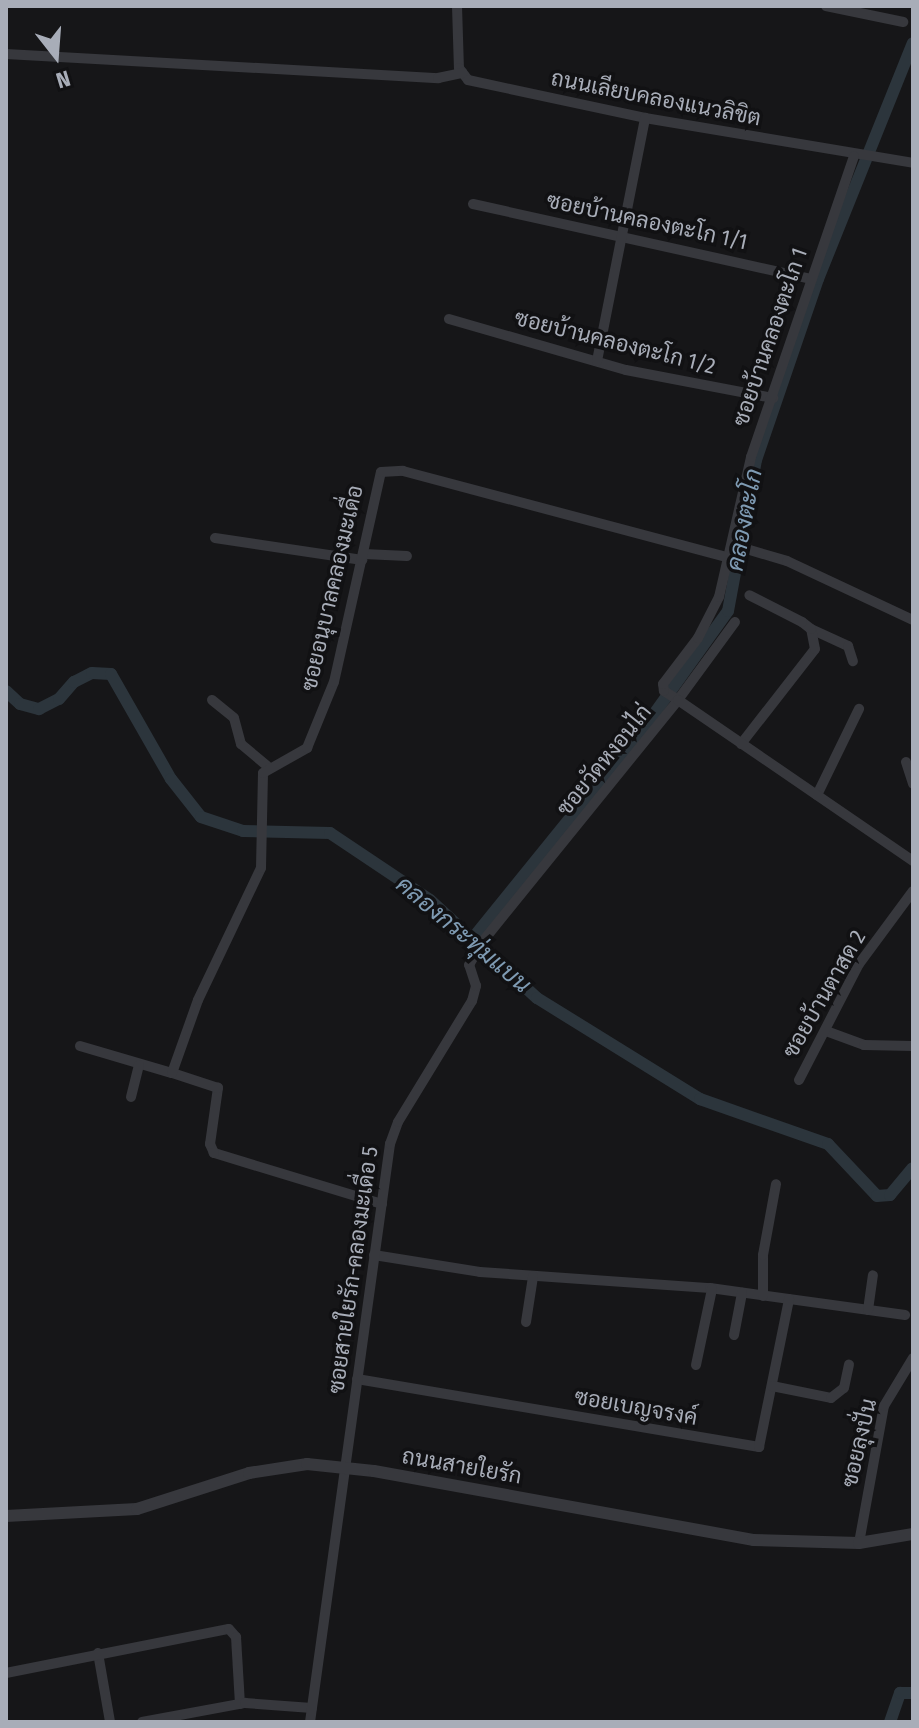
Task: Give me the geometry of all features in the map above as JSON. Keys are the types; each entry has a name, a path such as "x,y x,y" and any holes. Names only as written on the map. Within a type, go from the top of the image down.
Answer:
{"street":[{"path":"6,54 438,78 462,73 457,6"},
{"path":"826,6 903,22"},
{"name":"ถนนเลียบคลองแนวลิขิต","path":"462,73 468,80 645,118 855,156 913,163"},
{"path":"597,361 645,118"},
{"name":"ซอยบ้านคลองตะโก 1","path":"676,699 664,691 663,684 698,638 719,597 735,545 751,457 855,156"},
{"name":"ซอยบ้านคลองตะโก 1/1","path":"473,204 624,234 812,279"},
{"name":"ซอยบ้านคลองตะโก 1/2","path":"449,319 597,361 773,398"},
{"name":"ซอยอนุบาลคลองมะเดื่อ","path":"267,766 307,748 316,730 334,682 379,479 390,468 730,558"},
{"path":"215,538 363,557 407,556"},
{"path":"735,545 750,548 913,620"},
{"path":"749,595 848,646 853,661"},
{"path":"676,699 735,622"},
{"path":"741,744 815,649 811,629"},
{"name":"ซอยวัดหงอนไก่","path":"472,956 676,699 913,861"},
{"path":"172,1073 198,1000 253,890 265,850 261,780 267,766 241,744 234,718 212,700"},
{"path":"817,795 859,709"},
{"path":"906,762 913,784"},
{"name":"ซอยบ้านตาสด 2","path":"799,1080 859,964 913,891"},
{"name":"ซอยสายใยรัก-คลองมะเดื่อ 5","path":"310,1722 374,1255 398,1122 472,1001 472,956"},
{"path":"826,1031 864,1045 913,1046"},
{"path":"80,1046 218,1088 210,1144 214,1153 382,1204"},
{"path":"131,1097 139,1065"},
{"path":"763,1296 763,1255 776,1184"},
{"path":"374,1255 533,1277 712,1289 905,1315"},
{"path":"868,1310 873,1275"},
{"path":"526,1322 533,1277"},
{"path":"696,1365 712,1289"},
{"path":"734,1335 742,1293"},
{"name":"ซอยเบญจรงค์","path":"357,1379 756,1448 789,1299"},
{"name":"ซอยลุงปั่น","path":"859,1543 884,1406 913,1358"},
{"path":"772,1386 831,1398 844,1388 849,1365"},
{"name":"ถนนสายใยรัก","path":"6,1516 108,1514 282,1467 344,1468 753,1540 859,1543 913,1534"},
{"path":"6,1673 229,1629 236,1637 240,1704"},
{"path":"98,1653 110,1722"},
{"path":"142,1722 240,1704 312,1708"}],"waterway":[{"name":"คลองตะโก","path":"473,938 649,721 728,611 756,460 818,279 913,43"},
{"name":"คลองกระทุ่มแบน","path":"6,691 20,704 39,709 59,699 74,682 92,673 111,674 171,779 201,817 243,831 330,833 430,900 537,998 700,1099 828,1144 877,1196 890,1195 913,1168"},
{"path":"890,1722 900,1693 913,1693"}]}
